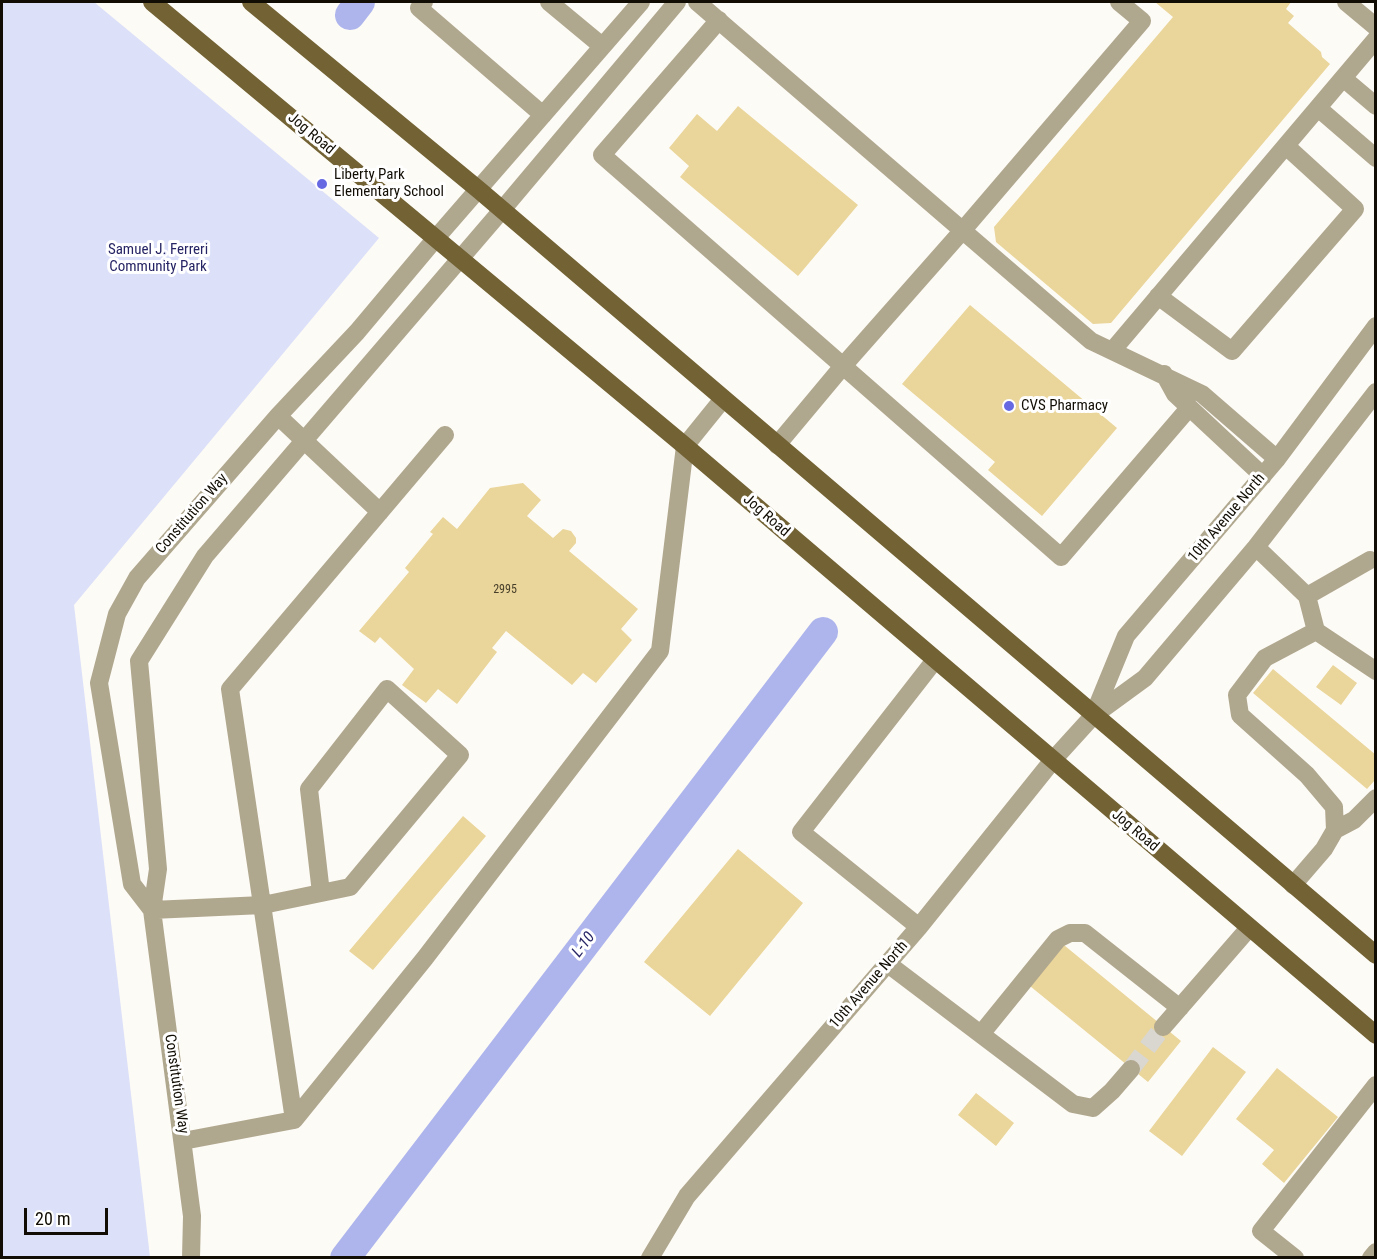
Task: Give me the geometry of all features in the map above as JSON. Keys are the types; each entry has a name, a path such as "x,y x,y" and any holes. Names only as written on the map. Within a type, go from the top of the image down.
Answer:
{"main road":[{"name":"Jog Road","path":"152,2 685,446 1376,1035"},
{"path":"251,2 479,190 1376,955"}],"street":[{"path":"424,2 419,8 543,115"},
{"path":"549,2 602,46"},
{"name":"Constitution Way","path":"152,910 132,884 99,683 117,615 138,578 278,416 357,332 641,2"},
{"name":"Constitution Way","path":"191,1257 192,1215 152,910 158,869 139,661 205,556 677,2"},
{"path":"697,2 1091,340 1202,394 1277,459"},
{"path":"777,445 1142,21 1119,2"},
{"path":"1346,2 1376,27"},
{"path":"719,20 602,155 1061,557 1189,408"},
{"path":"1112,351 1376,39"},
{"path":"1343,78 1376,106"},
{"path":"1318,108 1376,158"},
{"path":"1158,296 1232,351 1354,209 1286,146"},
{"name":"10th Avenue North","path":"1093,716 1126,636 1277,459 1376,326"},
{"path":"1164,374 1175,394 1263,476"},
{"name":"10th Avenue North","path":"650,1257 687,1196 888,964 1053,760 1093,716 1145,678 1256,548 1376,392"},
{"path":"183,1141 294,1120 425,958 660,651 685,446 723,399"},
{"path":"278,416 380,512"},
{"path":"294,1120 230,689 445,435"},
{"path":"1256,548 1307,596 1316,631 1376,671"},
{"path":"1307,596 1374,560"},
{"path":"1316,631 1265,658 1237,695 1240,715 1307,775 1334,807 1335,830"},
{"path":"919,927 801,832 935,660"},
{"path":"152,910 263,905 321,893 350,887 460,755 387,689 309,789 321,893"},
{"path":"1293,885 1323,849 1335,830 1354,820 1376,798"},
{"path":"1163,1027 1249,928"},
{"path":"981,1034 1058,939 1070,933 1085,933 1180,1008"},
{"path":"888,964 1073,1104 1093,1108 1131,1069"},
{"path":"1295,1257 1261,1232 1376,1085"},
{"path":"1371,1257 1376,1252"}],"green space":[{"name":"Samuel J. Ferreri Community Park","path":"2,2 94,2 379,238 74,605 150,1257 2,1257"}],"building":[{"path":"1155,2 1291,2 1286,9 1294,16 1288,23 1321,52 1322,57 1330,64 1111,323 1093,324 996,242 994,227 1173,17"},
{"path":"738,106 858,205 798,276 680,177 689,166 669,148 697,114 717,131"},
{"name":"CVS Pharmacy","path":"970,305 1117,428 1042,516 988,470 995,462 902,384"},
{"path":"523,483 541,500 527,516 553,538 563,529 571,531 576,538 576,543 569,551 638,609 621,629 632,640 596,683 583,673 572,685 506,631 492,648 497,652 457,704 438,689 426,703 402,685 414,669 380,637 375,643 359,631 409,572 405,568 433,534 430,532 443,517 457,529 490,488"},
{"path":"1333,665 1357,683 1341,705 1316,687"},
{"path":"1273,669 1376,755 1376,779 1367,789 1253,693"},
{"path":"463,816 486,836 373,970 349,951"},
{"path":"738,849 803,903 710,1016 644,962"},
{"path":"1059,941 1181,1041 1148,1082 1025,982"},
{"path":"1213,1047 1246,1072 1182,1156 1149,1131"},
{"path":"1277,1068 1338,1117 1284,1183 1262,1164 1274,1150 1236,1119"},
{"path":"976,1093 1014,1123 996,1146 958,1115"}],"waterway":[{"name":"L-10","path":"350,15 360,2"},
{"name":"L-10","path":"345,1258 823,632"}],"tunnel":[{"path":"1131,1069 1163,1027"}],"place":[{"name":"Liberty Park Elementary School","path":"322,184"},
{"name":"CVS Pharmacy","path":"1009,406"}]}
